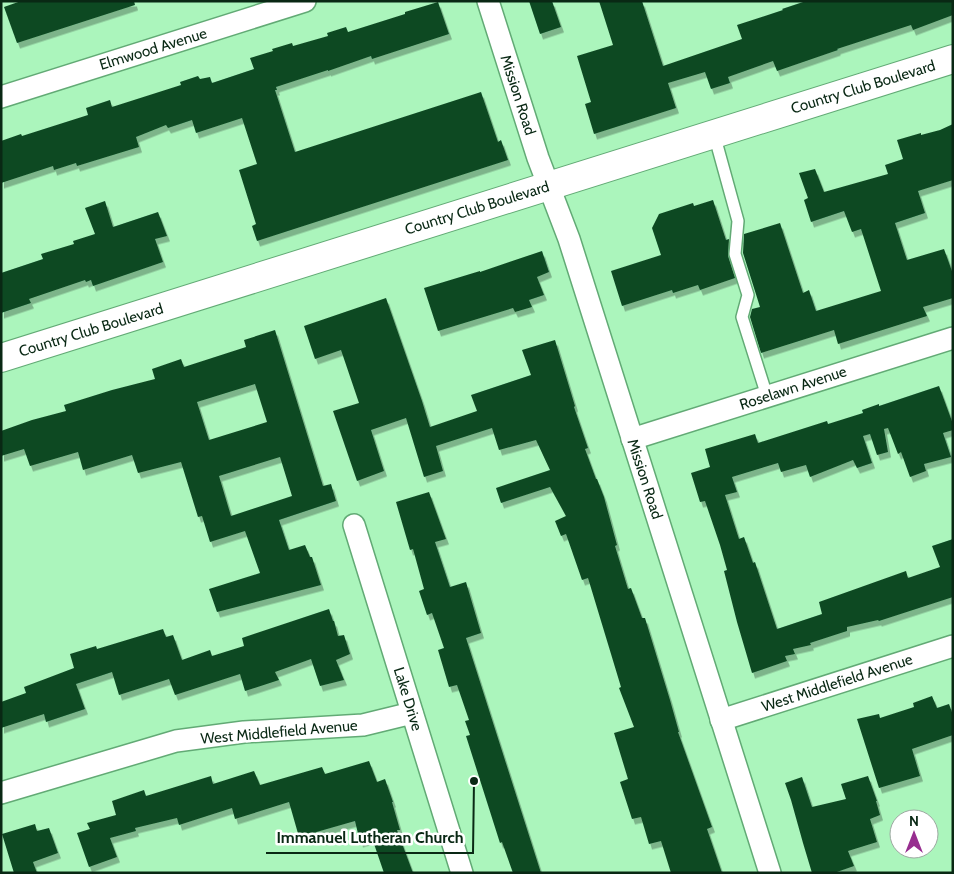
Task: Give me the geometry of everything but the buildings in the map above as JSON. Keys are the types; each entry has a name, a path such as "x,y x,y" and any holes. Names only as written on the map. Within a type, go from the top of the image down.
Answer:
{"street":[{"name":"Elmwood Avenue","path":"1,97 305,1"},
{"name":"Mission Road","path":"488,1 538,158 569,240 770,873"},
{"name":"Country Club Boulevard","path":"1,358 953,59"},
{"name":"Roselawn Avenue","path":"632,439 953,338"},
{"name":"Lake Drive","path":"354,525 462,873"},
{"name":"West Middlefield Avenue","path":"721,720 953,646"},
{"name":"West Middlefield Avenue","path":"1,793 176,742 244,732 363,725 412,713"}],"lane":[{"path":"714,134 738,220 735,254 748,295 742,317 767,396"}],"place":[{"name":"Immanuel Lutheran Church","path":"474,781"}]}
